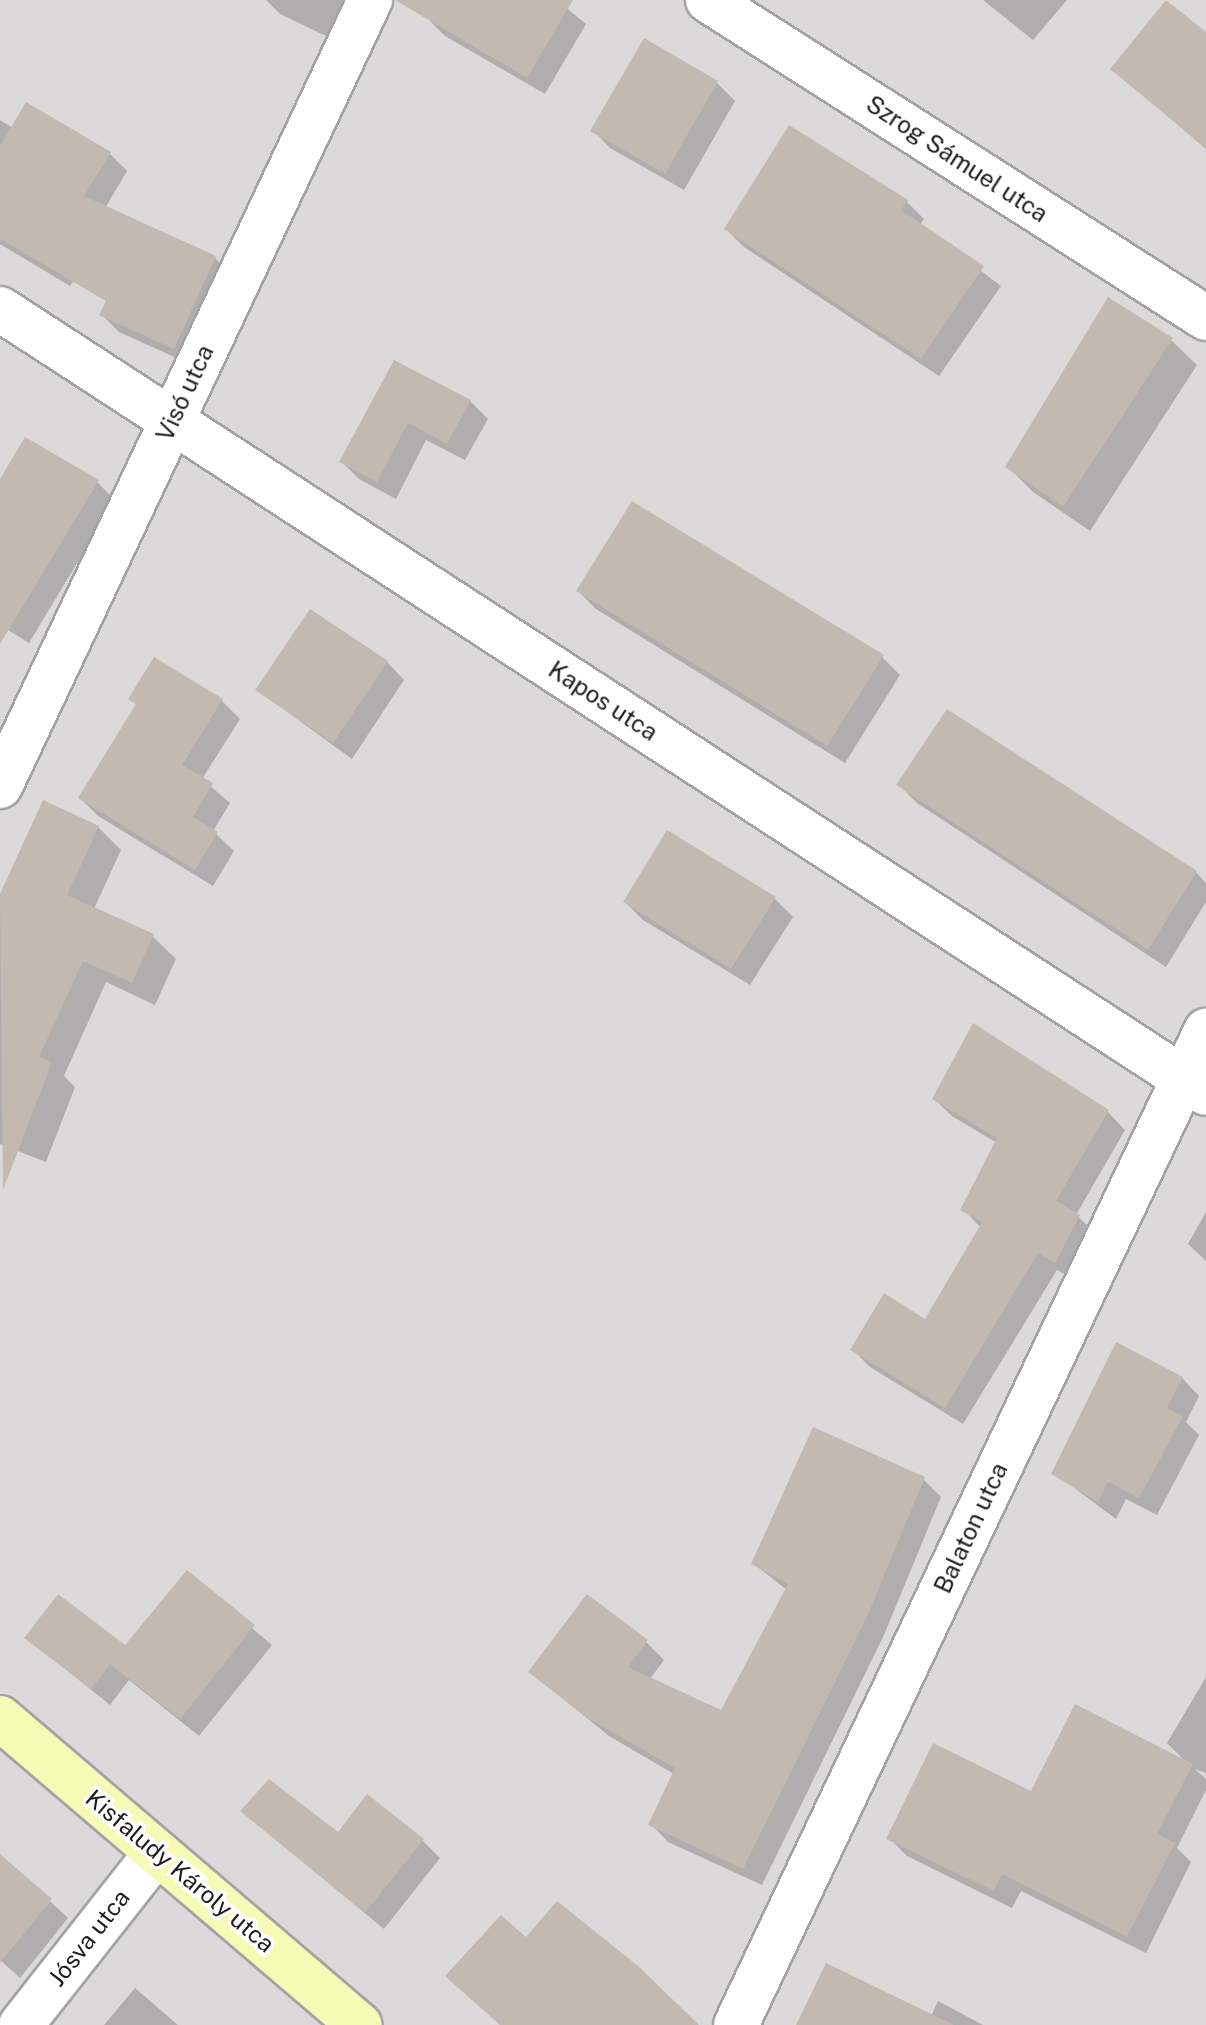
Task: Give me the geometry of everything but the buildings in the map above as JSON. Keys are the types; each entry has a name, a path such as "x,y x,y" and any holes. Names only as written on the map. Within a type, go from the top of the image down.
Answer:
{"main road":[{"name":"Kisfaludy Károly utca","path":"0,1718 360,2025"}],"street":[{"name":"Visó utca","path":"0,786 370,0"},
{"name":"Szrog Sámuel utca","path":"708,0 1206,318"},
{"name":"Kapos utca","path":"0,309 1195,1086"},
{"name":"Balaton utca","path":"736,2025 1195,1086 1206,1031"},
{"name":"Jósva utca","path":"21,2025 157,1852"}],"shaded area":[{"path":"0,0 1206,0 1206,2025 0,2025"}]}
